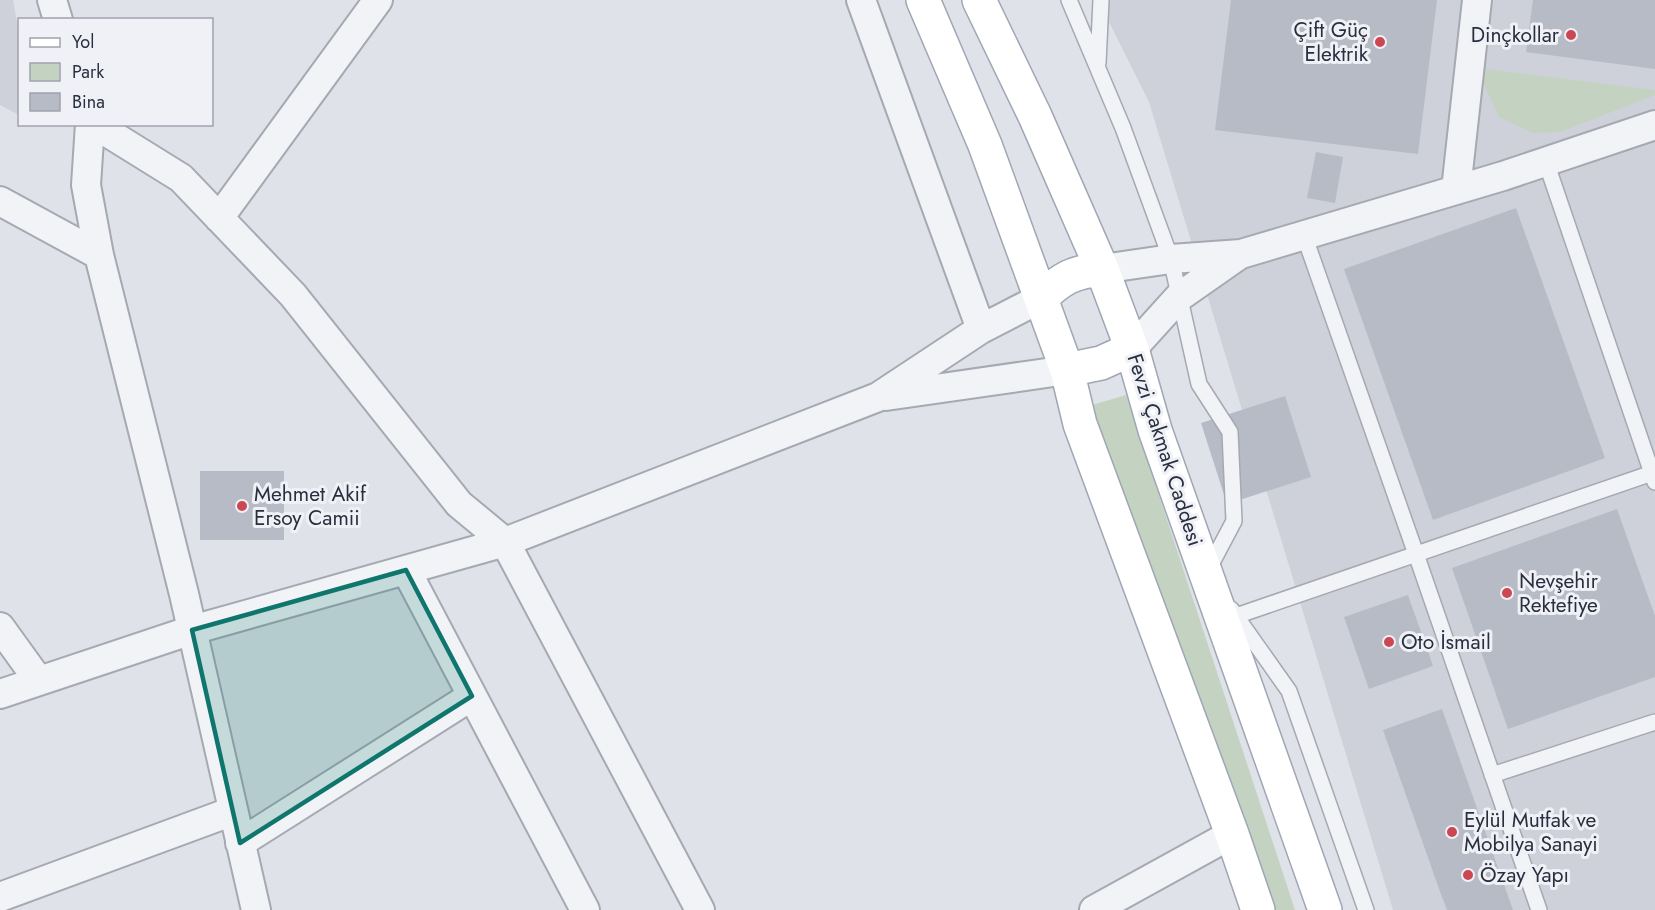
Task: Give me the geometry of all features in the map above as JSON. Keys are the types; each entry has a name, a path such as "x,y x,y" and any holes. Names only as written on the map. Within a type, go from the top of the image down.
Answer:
{"main road":[{"path":"923,0 985,145 1067,370 1080,423 1258,910"},
{"name":"Fevzi Çakmak Caddesi","path":"979,0 1035,116 1102,269 1132,349 1155,430 1325,910"},
{"path":"1041,298 1064,279 1081,271 1102,269"},
{"path":"1067,370 1101,363 1132,349"}],"street":[{"path":"52,0 57,18"},
{"path":"219,218 378,0"},
{"path":"861,0 981,329"},
{"path":"1456,190 1477,0"},
{"path":"1102,269 1171,259 1241,254 1546,162 1655,125"},
{"path":"92,126 86,185 99,255 192,630 256,910"},
{"path":"95,126 181,178 293,295 459,504 506,542 700,910"},
{"path":"0,201 99,255"},
{"path":"1132,349 1179,297 1241,254"},
{"path":"0,694 192,630 506,542 878,397 981,329 1041,298"},
{"path":"878,397 1067,370"},
{"path":"406,570 581,909"},
{"path":"0,627 39,681"},
{"path":"240,843 472,696"},
{"path":"0,897 233,811"},
{"path":"1094,910 1232,834"}],"lane":[{"path":"1069,0 1122,128 1171,259 1199,384 1230,432 1234,521 1206,574 1289,691 1366,910"},
{"path":"1098,69 1101,0"},
{"path":"1236,616 1654,476 1546,162"},
{"path":"1304,235 1539,910"},
{"path":"1492,775 1655,722"}],"highlighted area":[{"path":"406,570 472,696 240,843 192,630"}],"shaded area":[{"path":"0,0 13,0 18,28 18,114 0,105"},
{"path":"1098,0 1655,0 1655,910 1393,910 1149,102"}],"green space":[{"path":"1486,69 1655,90 1655,95 1560,132 1532,133 1499,117 1484,84"},
{"path":"1126,395 1295,910 1272,910 1089,406"}],"building":[{"path":"1231,0 1437,0 1418,154 1215,130"},
{"path":"1533,0 1655,0 1655,69 1526,52"},
{"path":"1316,152 1343,157 1335,203 1307,198"},
{"path":"1516,208 1605,458 1433,520 1344,269"},
{"path":"1285,396 1311,477 1227,504 1201,423"},
{"name":"Mehmet Akif Ersoy Camii","path":"200,471 284,471 284,540 200,540"},
{"path":"1617,509 1655,616 1655,677 1508,729 1452,568"},
{"name":"Oto İsmail","path":"1408,595 1433,666 1369,689 1344,617"},
{"path":"1442,709 1513,910 1447,910 1438,886 1383,730"}],"place":[{"name":"Dinçkollar","path":"1571,35"},
{"name":"Çift Güç Elektrik","path":"1380,42"},
{"name":"Mehmet Akif Ersoy Camii","path":"242,506"},
{"name":"Nevşehir Rektefiye","path":"1507,593"},
{"name":"Oto İsmail","path":"1389,642"},
{"name":"Eylül Mutfak ve Mobilya Sanayi","path":"1452,832"},
{"name":"Özay Yapı","path":"1468,875"}]}
